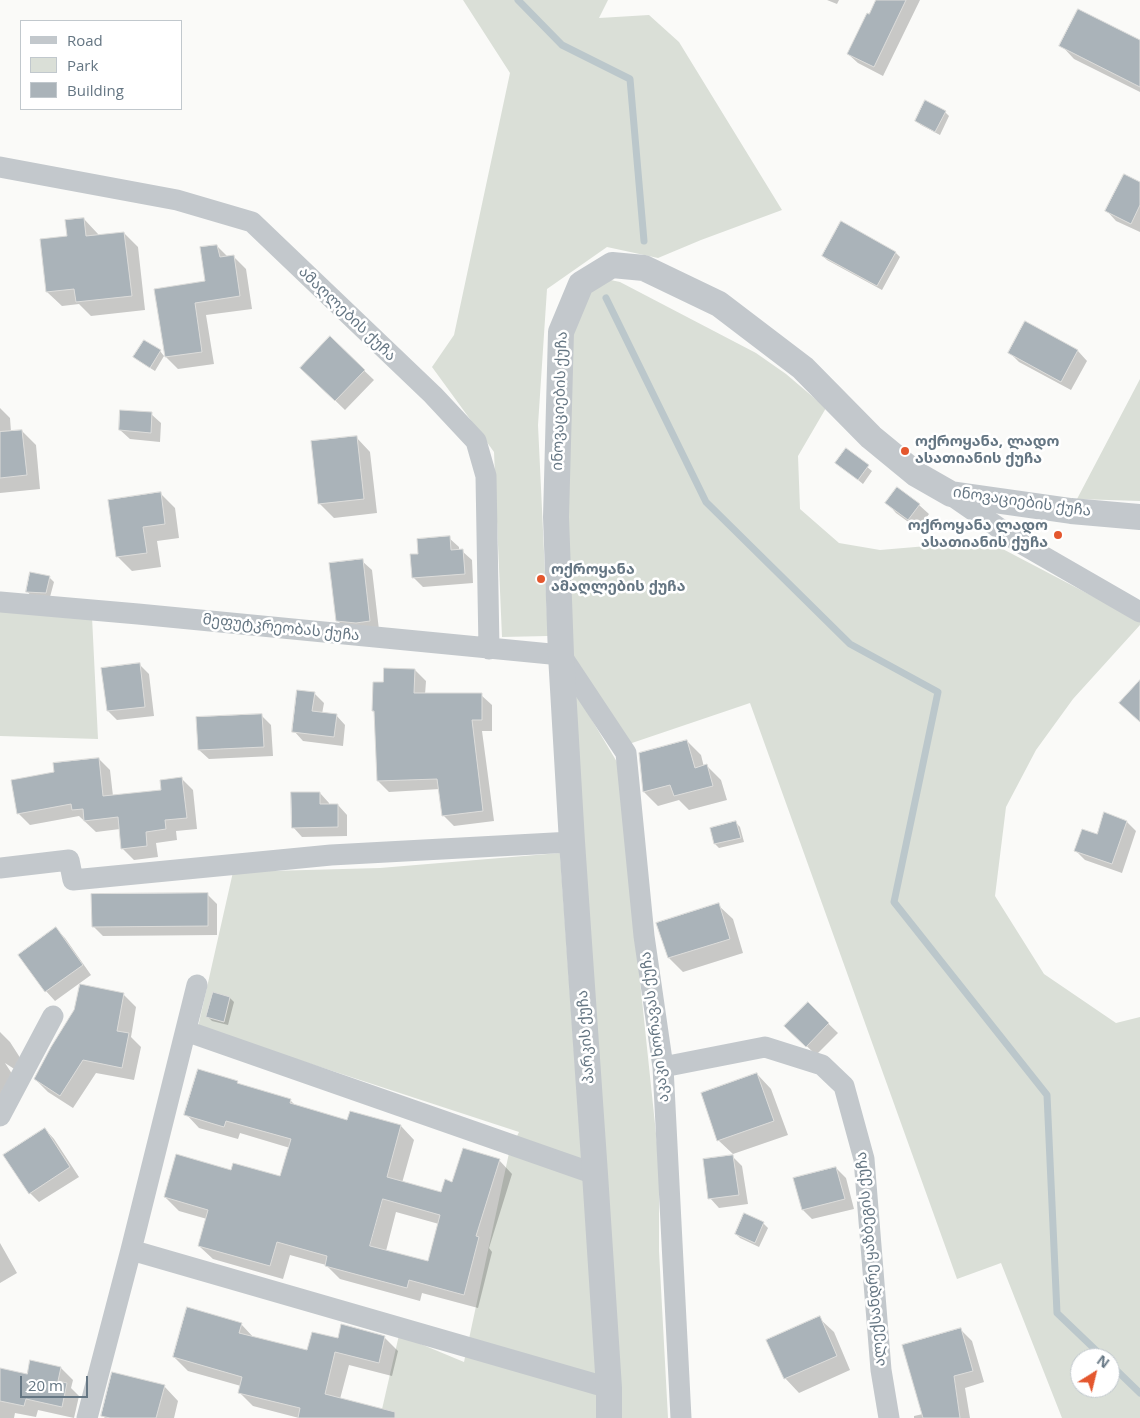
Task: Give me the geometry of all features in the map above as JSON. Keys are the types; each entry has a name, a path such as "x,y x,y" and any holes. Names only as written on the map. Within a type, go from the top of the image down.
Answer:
{"street":[{"name":"ამაღლების ქუჩა","path":"0,167 177,200 252,222 433,395 476,441 486,476 489,649"},
{"name":"ინოვაციების ქუჩა","path":"561,655 556,516 560,332 581,284 612,266 644,268 719,304 803,368 871,438 916,474 950,494 1071,511 1140,517"},
{"path":"950,494 1022,544 1140,612"},
{"name":"მეფუტკრეობას ქუჩა","path":"0,602 561,655"},
{"name":"პარკის ქუჩა","path":"561,655 572,842 596,1174 609,1388 609,1418"},
{"name":"აკაკი ხორავას ქუჩა","path":"561,655 626,753 644,936 663,1068 681,1418"},
{"path":"0,868 69,860 73,880 331,855 572,842"},
{"path":"87,1418 197,985"},
{"path":"0,1116 52,1016"},
{"path":"186,1032 596,1174"},
{"name":"ალექსანდრე ყაზბეგის ქუჩა","path":"663,1068 765,1047 822,1065 844,1086 864,1159 881,1370 889,1418"},
{"path":"131,1250 609,1388"}],"green space":[{"path":"463,0 608,0 599,18 649,15 679,42 782,210 658,258 607,247 547,289 538,425 548,636 502,637 494,452 432,367 454,335 510,73"},
{"path":"606,279 620,282 756,353 786,374 826,408 798,456 800,509 839,543 880,550 927,546 965,548 997,546 1140,621 1140,625 1073,699 1036,750 1006,807 995,896 1044,974 1116,1023 1140,1017 1140,1418 1062,1418 1001,1263 957,1279 750,703 626,745 569,650 567,333 587,293"},
{"path":"1140,379 1140,501 1077,499"},
{"path":"0,610 92,617 98,739 0,736"},
{"path":"568,680 617,762 659,1162 659,1251 668,1418 621,1418"},
{"path":"560,853 600,1418 380,1418 399,1335 464,1362 509,1153 519,1132 198,1027 233,872 380,868"}],"building":[{"path":"876,0 906,0 874,67 847,54 867,13 869,14"},
{"path":"1078,9 1140,40 1140,87 1059,46"},
{"path":"925,100 946,111 935,132 915,121"},
{"path":"1124,174 1140,182 1140,205 1131,224 1105,211"},
{"path":"84,218 86,236 124,232 132,296 76,302 74,289 46,292 40,239 67,236 65,220"},
{"path":"841,221 896,252 877,286 822,256"},
{"path":"217,245 220,257 234,255 240,296 195,303 202,352 165,357 154,289 205,281 200,247"},
{"path":"1025,321 1078,350 1061,382 1008,353"},
{"path":"330,336 365,370 335,401 300,368"},
{"path":"144,340 161,350 150,368 133,357"},
{"path":"120,410 152,412 151,433 119,430"},
{"path":"22,430 27,475 0,478 0,432"},
{"path":"357,436 364,499 318,504 311,441"},
{"path":"846,448 869,465 858,480 835,463"},
{"path":"897,487 920,504 908,520 885,503"},
{"path":"161,492 165,524 143,527 147,553 116,557 108,500"},
{"path":"450,536 451,550 463,549 465,574 412,578 410,554 418,554 417,539"},
{"path":"363,559 370,621 356,623 336,621 329,563"},
{"path":"30,572 50,576 46,593 26,592"},
{"path":"140,663 145,707 107,711 101,668"},
{"path":"384,668 415,669 414,693 482,693 482,720 472,720 483,811 442,816 437,779 377,781 374,711 372,711 373,682 383,682"},
{"path":"1140,680 1140,722 1119,703"},
{"path":"297,690 315,692 312,711 337,714 334,737 292,732"},
{"path":"262,714 264,747 198,750 196,717"},
{"path":"687,740 695,768 707,764 713,786 674,796 670,785 643,792 639,753"},
{"path":"99,758 103,796 161,790 160,780 182,777 187,818 165,820 166,829 146,832 147,846 121,849 118,817 84,821 83,809 72,810 71,804 17,814 11,780 54,772 53,763"},
{"path":"291,792 320,792 320,804 338,804 338,827 292,828"},
{"path":"1104,812 1127,821 1112,864 1074,851 1082,829 1097,834"},
{"path":"736,821 741,838 714,844 710,828"},
{"path":"208,893 208,926 92,927 91,894"},
{"path":"719,903 730,939 668,958 656,923"},
{"path":"56,927 83,965 45,992 18,955"},
{"path":"80,984 124,993 117,1031 129,1033 122,1068 83,1060 60,1096 34,1079 74,1010"},
{"path":"213,992 230,997 224,1022 206,1017"},
{"path":"808,1002 829,1023 806,1047 784,1026"},
{"path":"198,1069 291,1099 290,1103 347,1120 350,1111 401,1125 387,1177 441,1192 445,1179 452,1182 463,1148 500,1159 476,1236 479,1237 464,1295 409,1280 407,1288 325,1266 327,1256 277,1242 270,1266 198,1246 208,1210 164,1197 176,1154 231,1170 233,1163 280,1176 291,1139 226,1121 224,1127 184,1115","holes":["383,1199 440,1215 428,1261 370,1246"]},
{"path":"757,1073 774,1121 717,1141 701,1093"},
{"path":"45,1128 70,1167 29,1194 3,1155"},
{"path":"733,1155 739,1195 708,1199 703,1159"},
{"path":"836,1167 845,1199 802,1210 793,1178"},
{"path":"744,1213 764,1222 755,1243 735,1234"},
{"path":"187,1307 242,1323 239,1333 307,1350 312,1332 338,1338 341,1324 385,1336 379,1363 335,1352 325,1394 395,1412 395,1418 298,1418 300,1408 238,1393 242,1377 173,1357"},
{"path":"820,1316 837,1356 784,1379 766,1340"},
{"path":"961,1328 973,1371 954,1376 960,1418 923,1418 902,1345"},
{"path":"30,1360 61,1367 58,1381 67,1383 62,1407 26,1399 24,1406 0,1401 0,1368 27,1374"},
{"path":"112,1372 165,1385 156,1418 110,1418 101,1416"}],"waterway":[{"path":"518,0 562,45 630,79 644,241"},
{"path":"606,298 706,502 850,644 938,692 894,902 1047,1095 1057,1313 1094,1348"},
{"path":"1120,1374 1140,1393"}],"place":[{"name":"ოქროყანა, ლადო ასათიანის ქუჩა","path":"905,451"},
{"name":"ოქროყანა ლადო ასათიანის ქუჩა","path":"1058,535"},
{"name":"ოქროყანა ამაღლების ქუჩა","path":"541,579"}]}
